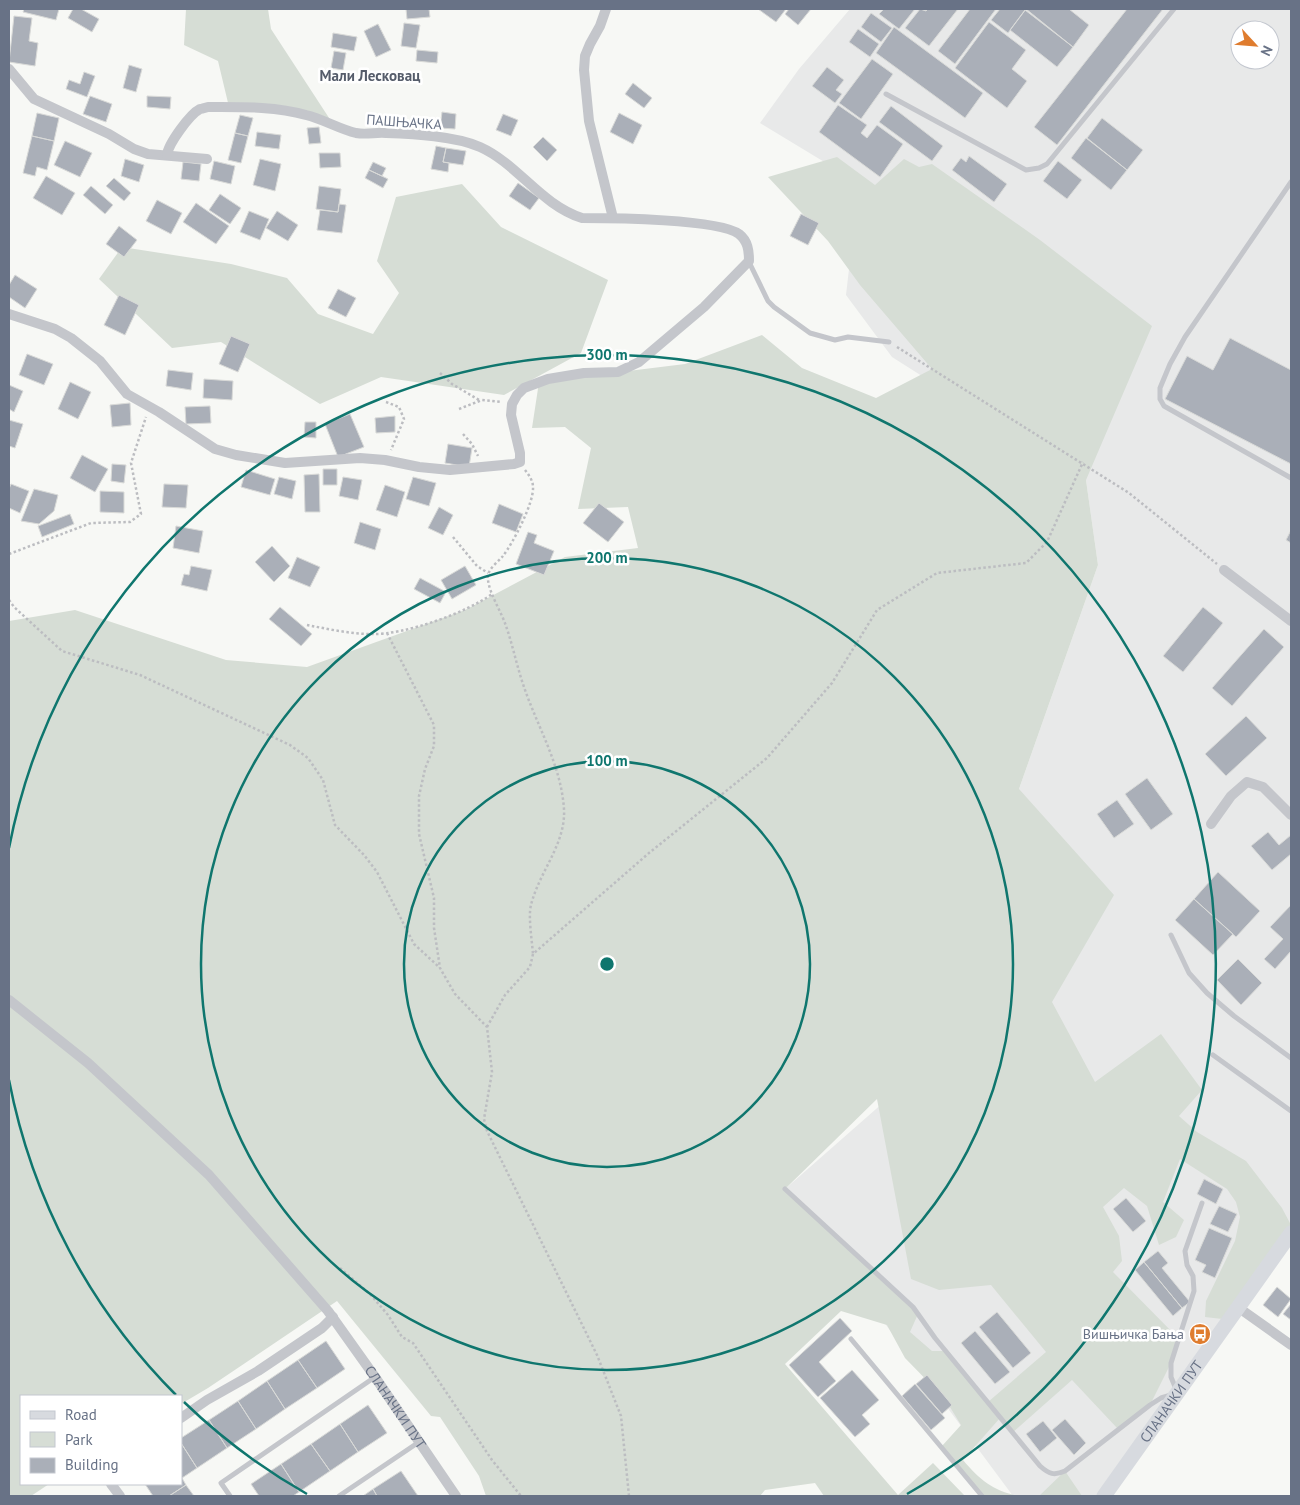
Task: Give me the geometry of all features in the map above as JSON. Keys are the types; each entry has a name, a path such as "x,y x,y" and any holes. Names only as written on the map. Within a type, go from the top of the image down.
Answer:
{"street":[{"path":"9,314 55,328 100,361 122,389 209,446 236,455 285,464 360,458 450,470 520,462 520,453 511,415 512,404 524,388 548,378 584,373 618,372 638,362 704,307 749,262 750,250 738,233 708,225 614,218 589,121 584,70 585,56 606,9"},
{"path":"9,69 34,99 109,134 143,153 207,159"},
{"name":"ПАШЊАЧКА","path":"167,155 170,146 192,116 200,109 229,107 278,110 306,114 357,133 434,136 464,141 480,147 507,164 549,201 564,210 582,218 614,218"},
{"path":"1224,570 1291,621"},
{"path":"1211,824 1231,796 1247,782 1263,787 1291,815"},
{"name":"СЛАНАЧКИ ПУТ","path":"9,1000 88,1063 209,1175 331,1314 456,1496"},
{"name":"СЛАНАЧКИ ПУТ","path":"1104,1496 1291,1233"},
{"path":"1239,1308 1291,1345"},
{"path":"182,1417 206,1400 258,1371 322,1328 331,1314"},
{"path":"112,1485 120,1496"}],"lane":[{"path":"886,94 1026,170 1039,168 1047,164 1174,9"},
{"path":"1291,182 1289,189 1193,324 1170,364 1160,388 1160,398 1164,406 1291,478"},
{"path":"749,262 768,301 810,333 835,340 848,337 889,342"},
{"path":"1171,935 1189,974 1207,993 1234,1016 1291,1058"},
{"path":"1214,1055 1291,1111"},
{"path":"785,1189 913,1307 940,1344 1048,1474 1057,1474 1065,1471 1150,1405 1161,1398 1177,1393 1171,1377 1171,1363 1194,1291 1193,1276 1185,1251 1202,1203"},
{"path":"851,1339 982,1496"},
{"path":"230,1496 221,1483 375,1377"},
{"path":"339,1496 420,1441"}],"path":[{"path":"889,342 1082,462 1128,493 1224,570"},
{"path":"440,373 452,384 479,400"},
{"path":"459,409 479,400 512,404"},
{"path":"386,402 400,407 404,419 386,460"},
{"path":"9,554 91,524 130,522 141,514 131,463 150,407"},
{"path":"463,434 476,451 481,467"},
{"path":"486,1028 505,995 530,967 533,954 531,906 539,883 559,840 564,811 559,774 524,686 500,609 492,594 487,578 488,573 512,543 533,494 534,486 520,462"},
{"path":"533,954 649,853 767,758 832,683 877,610 937,573 1026,563 1047,542 1082,462"},
{"path":"453,537 477,566 488,573"},
{"path":"307,626 372,634 387,633 446,617 478,604 492,594"},
{"path":"9,600 14,607 62,651 140,675 290,744 308,758 323,780 335,825 364,854 377,872 414,944 440,968 455,994 486,1028 492,1072 484,1119 486,1131 597,1355 621,1416 629,1496"},
{"path":"387,633 434,725 434,746 425,769 419,796 419,834 434,898 434,928 440,968"},
{"path":"340,1268 370,1294 388,1315 402,1337 413,1343 492,1460 521,1496"}],"shaded area":[{"path":"850,9 1291,9 1291,1233 1104,1496 1013,1496 785,1189 942,1051 1019,789 1098,565 1086,480 892,357 846,295 859,183 760,123 799,69"}],"green space":[{"path":"186,9 268,9 271,29 333,124 274,108 229,107 218,61 184,45"},
{"path":"837,157 875,185 904,159 919,167 932,164 1040,240 1152,326 1086,480 1098,565 1019,789 1114,895 1052,1002 1095,1082 1161,1034 1202,1090 1179,1116 1197,1132 1246,1161 1282,1208 1291,1225 1291,1233 1231,1320 1205,1317 1206,1301 1235,1241 1240,1217 1236,1202 1227,1189 1180,1159 1163,1202 1184,1220 1176,1237 1159,1245 1147,1206 1124,1188 1103,1207 1119,1236 1122,1261 1113,1272 1179,1339 1171,1363 1150,1405 1118,1429 1072,1380 1012,1433 1000,1418 963,1460 987,1483 1001,1491 1018,1496 982,1496 942,1446 961,1425 945,1399 905,1358 887,1325 841,1311 785,1364 898,1495 933,1463 965,1496 824,1496 815,1483 765,1490 760,1496 486,1496 479,1476 440,1417 431,1416 337,1301 182,1403 182,1395 20,1395 20,1485 48,1485 31,1496 9,1496 9,621 75,610 226,660 307,667 465,610 565,557 638,548 628,507 578,509 591,448 565,427 532,428 539,382 685,364 762,335 802,368 876,398 932,369 860,285 828,241 768,177","holes":["877,1099 911,1279 939,1290 991,1285 1046,1352 988,1402 946,1351 932,1351 910,1332 918,1314 785,1189"]},
{"path":"462,184 501,227 608,280 581,353 504,395 381,377 320,404 221,342 172,348 99,279 122,247 231,264 287,278 318,314 373,334 399,293 377,261 396,197"},
{"path":"1065,1471 1082,1496 1039,1496"}],"building":[{"path":"24,9 59,9 56,20 23,12"},
{"path":"73,9 81,9 99,19 92,32 68,18"},
{"path":"406,9 429,9 430,17 407,19"},
{"path":"758,9 786,9 776,22"},
{"path":"789,9 811,9 798,25 785,14"},
{"path":"884,9 915,9 899,29 879,14"},
{"path":"920,9 926,11 928,9 958,9 929,46 905,28"},
{"path":"970,9 996,9 955,64 938,51"},
{"path":"1000,9 1026,9 1008,33 991,20"},
{"path":"1026,9 1069,9 1089,25 1073,47"},
{"path":"1127,9 1163,9 1057,145 1034,127"},
{"path":"1025,10 1073,47 1057,67 1010,30"},
{"path":"871,13 892,28 881,42 861,27"},
{"path":"14,16 32,18 29,41 38,43 35,66 9,62"},
{"path":"989,22 1026,50 1012,69 1027,81 1007,108 955,68"},
{"path":"404,23 420,25 416,48 401,46"},
{"path":"378,24 391,50 376,57 364,31"},
{"path":"894,27 983,93 965,118 876,53"},
{"path":"858,29 879,44 870,57 849,42"},
{"path":"333,33 357,37 354,51 331,47"},
{"path":"417,50 438,52 437,63 416,61"},
{"path":"334,51 346,53 343,70 331,68"},
{"path":"872,59 893,74 861,119 839,103"},
{"path":"129,65 142,69 136,92 123,88"},
{"path":"827,67 844,80 836,90 842,94 835,103 812,86"},
{"path":"84,72 95,76 87,97 66,89 69,80 80,84"},
{"path":"633,83 652,98 644,108 625,94"},
{"path":"90,96 112,104 106,122 83,114"},
{"path":"147,96 171,97 170,109 147,107"},
{"path":"838,105 867,125 861,133 867,138 877,125 903,144 880,177 819,132"},
{"path":"891,106 943,146 932,161 879,122"},
{"path":"442,112 456,114 455,129 440,128"},
{"path":"37,113 59,118 54,141 32,136"},
{"path":"619,113 642,125 633,144 610,132"},
{"path":"503,114 518,120 511,136 496,130"},
{"path":"240,115 253,118 248,136 235,133"},
{"path":"1102,118 1143,150 1127,170 1087,138"},
{"path":"319,127 321,143 309,144 307,128"},
{"path":"257,132 281,135 279,149 255,146"},
{"path":"235,133 248,136 241,163 228,160"},
{"path":"32,136 54,141 47,170 37,167 35,176 23,173"},
{"path":"543,137 557,150 547,161 533,147"},
{"path":"1086,138 1127,170 1111,190 1071,158"},
{"path":"65,141 92,153 80,177 54,165"},
{"path":"436,146 446,148 443,162 449,163 448,172 431,169"},
{"path":"446,148 466,151 463,165 443,162"},
{"path":"319,153 340,153 341,167 320,168"},
{"path":"969,156 1007,184 994,202 952,170 961,158 966,162"},
{"path":"125,159 144,165 139,182 121,176"},
{"path":"260,159 281,164 275,191 253,185"},
{"path":"214,161 235,166 231,184 210,179"},
{"path":"1058,161 1082,180 1067,199 1043,181"},
{"path":"183,162 201,164 199,181 181,179"},
{"path":"373,162 386,168 382,176 369,170"},
{"path":"369,170 388,179 383,188 365,178"},
{"path":"46,176 75,193 62,215 33,198"},
{"path":"114,178 131,193 124,201 106,186"},
{"path":"518,183 539,198 530,210 509,196"},
{"path":"91,186 113,205 105,214 83,195"},
{"path":"319,186 341,189 338,212 316,209"},
{"path":"220,194 241,208 230,224 209,210"},
{"path":"157,200 182,213 171,234 146,221"},
{"path":"196,203 229,226 216,244 183,222"},
{"path":"339,204 346,205 342,233 317,230 320,210 338,212"},
{"path":"249,211 269,219 260,240 240,232"},
{"path":"277,211 298,225 288,241 266,228"},
{"path":"801,214 819,223 808,245 790,236"},
{"path":"119,226 137,240 124,257 106,244"},
{"path":"15,275 37,289 25,308 9,297 9,285"},
{"path":"338,289 356,298 346,317 328,308"},
{"path":"119,295 139,305 125,335 104,325"},
{"path":"231,336 250,344 238,372 219,364"},
{"path":"1230,338 1291,370 1291,464 1165,399 1187,356 1213,370"},
{"path":"27,354 53,364 44,385 19,375"},
{"path":"168,370 193,373 191,390 166,386"},
{"path":"204,379 233,381 232,400 203,398"},
{"path":"70,382 91,392 78,419 58,409"},
{"path":"9,385 23,391 14,412 9,409"},
{"path":"130,403 131,425 112,427 110,405"},
{"path":"210,406 211,423 186,424 185,407"},
{"path":"350,414 364,447 338,457 325,424"},
{"path":"395,416 395,432 376,433 375,418"},
{"path":"9,420 23,424 15,448 9,446"},
{"path":"305,422 316,422 316,438 304,437"},
{"path":"448,444 472,448 469,467 445,463"},
{"path":"82,455 108,469 95,492 70,478"},
{"path":"112,464 126,465 124,483 111,481"},
{"path":"323,469 337,469 337,485 323,485"},
{"path":"246,470 275,479 270,495 241,487"},
{"path":"319,474 320,512 305,512 304,475"},
{"path":"279,477 296,481 292,499 274,494"},
{"path":"343,477 362,480 358,500 339,496"},
{"path":"413,477 436,483 429,506 406,499"},
{"path":"11,484 29,491 20,513 9,508 9,489"},
{"path":"164,484 188,485 186,508 162,507"},
{"path":"385,485 405,492 397,517 376,510"},
{"path":"34,489 58,495 54,511 39,524 21,521"},
{"path":"100,491 124,492 124,513 100,512"},
{"path":"599,503 624,522 608,542 583,523"},
{"path":"499,504 523,514 516,532 492,523"},
{"path":"439,507 453,515 443,535 428,528"},
{"path":"70,514 74,524 42,537 38,526"},
{"path":"360,522 381,529 375,550 354,543"},
{"path":"176,526 203,531 199,553 173,548"},
{"path":"1291,530 1291,543 1286,540"},
{"path":"528,532 537,535 534,543 554,551 544,575 516,564"},
{"path":"272,546 290,566 274,582 255,562"},
{"path":"297,557 320,567 310,587 288,578"},
{"path":"191,566 212,570 207,591 181,585 184,574 189,575"},
{"path":"465,566 476,585 452,599 441,580"},
{"path":"420,578 446,592 440,603 414,589"},
{"path":"280,607 312,634 301,646 269,619"},
{"path":"1203,607 1223,623 1183,672 1163,656"},
{"path":"1264,629 1284,647 1232,706 1212,688"},
{"path":"1246,716 1267,738 1226,776 1205,754"},
{"path":"1147,778 1173,814 1151,830 1125,794"},
{"path":"1117,800 1134,824 1114,838 1097,814"},
{"path":"1268,832 1279,845 1291,835 1291,854 1272,870 1251,846"},
{"path":"1218,872 1260,911 1236,937 1194,899"},
{"path":"1194,899 1233,934 1213,955 1175,920"},
{"path":"1291,905 1291,951 1275,969 1264,959 1283,939 1270,927"},
{"path":"1238,959 1262,983 1241,1005 1217,980"},
{"path":"1204,1179 1223,1189 1216,1204 1197,1194"},
{"path":"1126,1198 1146,1221 1133,1232 1113,1209"},
{"path":"1219,1206 1237,1214 1228,1232 1210,1224"},
{"path":"1209,1228 1232,1238 1215,1278 1202,1272 1206,1265 1195,1260"},
{"path":"1158,1251 1168,1263 1162,1268 1190,1302 1182,1308 1144,1262"},
{"path":"1144,1262 1182,1308 1173,1316 1135,1270"},
{"path":"1277,1287 1291,1299 1278,1317 1263,1305"},
{"path":"1291,1304 1291,1320 1283,1314"},
{"path":"997,1312 1031,1353 1013,1368 979,1327"},
{"path":"840,1318 852,1331 819,1362 836,1381 818,1397 789,1365"},
{"path":"975,1331 1010,1372 995,1384 961,1343"},
{"path":"326,1341 345,1369 317,1388 298,1360"},
{"path":"298,1360 317,1388 285,1409 267,1381"},
{"path":"852,1370 879,1400 862,1415 870,1424 855,1437 820,1398"},
{"path":"927,1375 952,1405 942,1414 916,1384"},
{"path":"267,1381 285,1409 256,1429 238,1401"},
{"path":"915,1384 945,1418 931,1430 902,1396"},
{"path":"238,1401 256,1429 227,1448 209,1420"},
{"path":"368,1405 387,1433 358,1452 340,1424"},
{"path":"1065,1419 1086,1443 1074,1455 1052,1430"},
{"path":"209,1420 227,1448 197,1468 182,1445 182,1437"},
{"path":"1043,1421 1057,1438 1040,1452 1026,1434"},
{"path":"340,1424 358,1452 330,1471 311,1444"},
{"path":"311,1444 330,1471 299,1492 281,1464"},
{"path":"182,1445 197,1468 182,1478"},
{"path":"281,1464 299,1492 293,1496 259,1496 251,1484"},
{"path":"401,1471 418,1496 377,1496 373,1489"},
{"path":"182,1478 186,1485 169,1496 153,1496 146,1485 182,1485"},
{"path":"186,1485 194,1496 169,1496"},
{"path":"373,1489 377,1496 363,1496"}],"place":[{"name":"Вишњичка Бања","path":"1200,1334"}],"district":[{"name":"Мали Лесковац","path":"370,76"}]}
